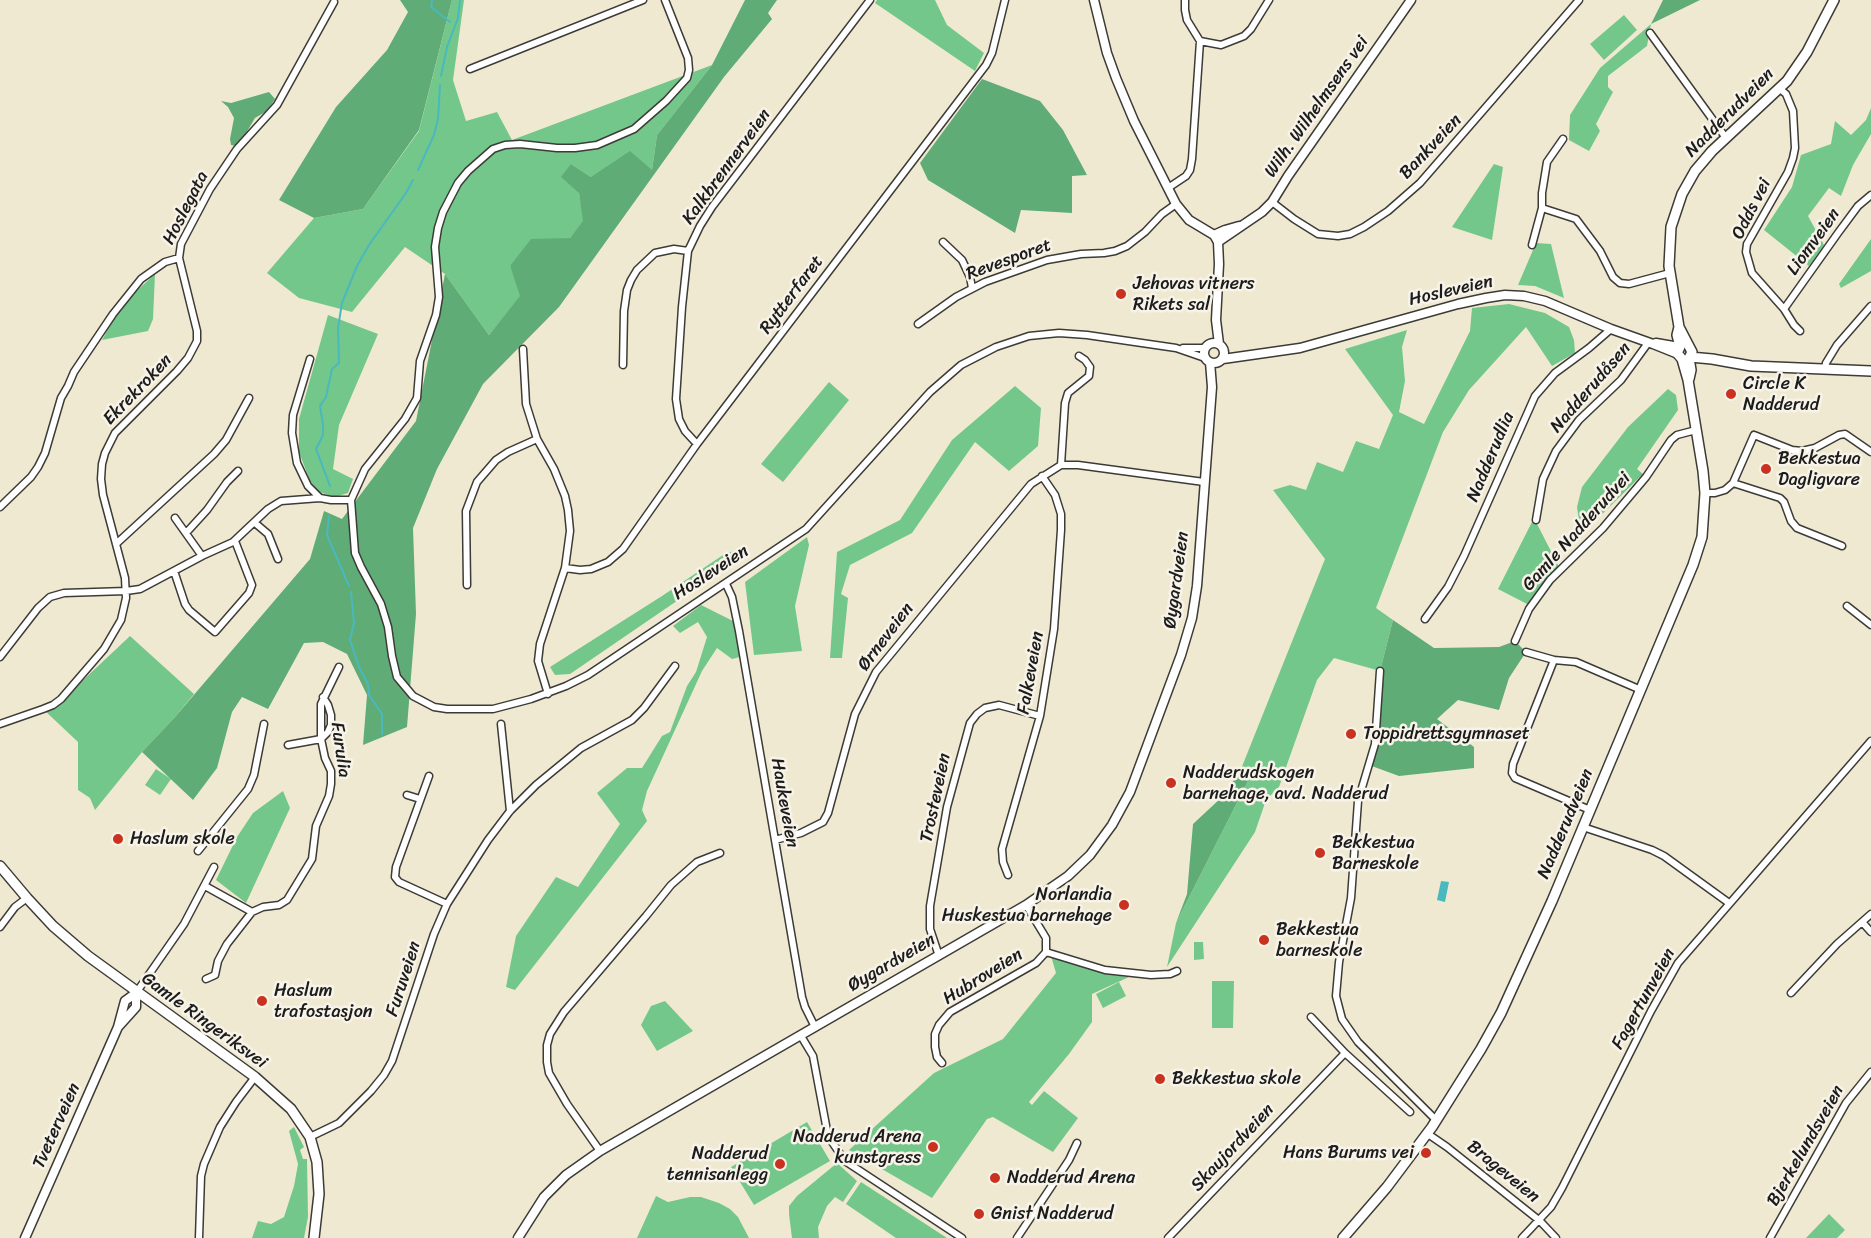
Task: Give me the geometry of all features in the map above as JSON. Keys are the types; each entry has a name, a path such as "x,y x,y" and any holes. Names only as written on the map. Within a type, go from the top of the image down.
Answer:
{"main road":[{"name":"Nadderudveien","path":"1688,380 1690,370 1678,327 1670,273 1669,241 1676,209 1686,184 1695,171 1726,138 1780,89 1798,67 1834,0"},
{"name":"Nadderudveien","path":"1343,1238 1387,1188 1428,1134 1501,1013 1583,827 1698,552 1705,517 1705,493 1685,352"},
{"name":"Hosleveien","path":"1685,352 1701,359 1712,359"},
{"name":"Hosleveien","path":"1685,352 1751,366 1871,371"},
{"path":"1690,370 1701,359"},
{"name":"Gamle Ringeriksvei","path":"0,866 27,898 70,941 136,993 255,1077 291,1109 310,1137 317,1162 319,1181 314,1238"}],"street":[{"path":"470,69 643,0"},
{"name":"Hosleveien","path":"665,0 688,58 689,70 687,78 650,117 634,129 597,145 566,148 520,144 493,149 458,183 446,205 438,228 435,247 439,297 436,315 420,362 417,398 405,419 365,469 351,500 356,553 381,604 388,627 393,666 397,677 409,692 422,702 434,707 447,710 474,710 513,705 566,686 588,675 806,529 930,392 961,365 978,354 1015,340 1059,333 1087,335 1176,348 1217,363 1222,360 1309,346 1449,306 1496,296 1524,296 1545,301 1650,343 1662,343 1685,352"},
{"name":"Kalkbrennerveien","path":"697,444 685,431 679,419 676,399 688,251 712,207 870,0"},
{"name":"Rytterfaret","path":"565,568 591,569 608,562 623,549 697,444 986,65 993,53 1005,0"},
{"path":"1094,0 1107,53 1116,78 1134,121 1176,204 1189,220 1216,239 1219,264 1215,345"},
{"path":"1168,188 1186,176 1192,159 1200,41 1187,20 1185,0"},
{"path":"1200,41 1221,45 1244,36 1269,0"},
{"name":"Wilh. Wilhelmsens vei","path":"1216,239 1225,230 1242,225 1262,212 1272,202 1411,0"},
{"name":"Bankveien","path":"1272,202 1318,234 1338,236 1350,234 1364,227 1388,211 1420,183 1579,0"},
{"name":"Hoslegata","path":"0,507 31,477 38,467 45,453 62,398 74,372 113,314 141,279 154,269 179,258 181,244 210,189 237,149 277,105 334,2"},
{"path":"1650,33 1726,138"},
{"name":"Odds vei","path":"1780,89 1786,94 1793,111 1795,148 1793,158 1788,172 1747,244 1746,252 1752,273 1800,331"},
{"path":"1532,244 1542,208 1547,162 1563,139"},
{"name":"Liomveien","path":"1784,309 1858,206 1871,195"},
{"name":"Revesporet","path":"918,324 972,288 1047,260 1115,251 1127,246 1176,204"},
{"path":"1542,208 1576,219 1600,251 1613,277 1620,283 1629,284 1670,273"},
{"path":"943,242 962,260 970,277 972,288"},
{"path":"623,364 624,311 631,280 637,270 655,253 674,249 688,251"},
{"name":"Ekrekroken","path":"0,724 53,705 69,691 116,630 124,608 126,591 123,565 103,495 101,479 105,453 115,434 177,371 188,358 197,341 197,331 179,258"},
{"path":"1825,369 1837,345 1871,306"},
{"name":"Nadderudlia","path":"1425,618 1448,587 1459,566 1535,396 1555,373 1611,329"},
{"name":"Nadderudåsen","path":"1536,520 1543,479 1556,451 1579,420 1621,380 1650,343"},
{"name":"Hosleveien","path":"1176,348 1215,345 1253,355"},
{"name":"Øygardveien","path":"518,1238 544,1197 566,1175 600,1151 1026,905 1068,876 1090,855 1112,825 1130,792 1181,655 1192,618 1197,586 1212,386 1208,360 1215,345 1225,351 1212,386"},
{"path":"523,349 526,404 537,439 554,469 568,510 569,538 565,568 540,644 538,661 548,693"},
{"path":"1079,356 1090,367 1089,376 1068,393 1065,403 1061,465 1078,465 1204,482"},
{"path":"310,359 293,415 292,434 301,473 312,492 320,498"},
{"path":"116,544 214,454 226,440 249,398"},
{"name":"Gamle Nadderudvei","path":"1515,641 1529,609 1550,580 1603,528 1646,477 1671,440 1677,435 1696,430"},
{"path":"1705,493 1725,490 1733,483 1754,435 1792,450 1802,451 1815,448 1845,434 1871,452"},
{"path":"467,585 466,511 477,482 485,471 502,456 537,439"},
{"name":"Ørneveien","path":"775,840 801,833 823,822 831,805 855,714 876,672 1016,500 1031,484 1061,465"},
{"path":"186,533 238,471"},
{"name":"Falkeveien","path":"1008,875 1003,862 1002,849 1040,716 1054,629 1061,530 1059,502 1042,476"},
{"path":"1733,483 1780,498 1797,528 1842,546"},
{"path":"0,657 38,608 50,597 64,593 140,589 235,541 268,509 280,501 320,498 351,500"},
{"path":"175,519 202,556"},
{"path":"255,523 268,534 278,559"},
{"path":"174,572 189,610 215,632 249,592 252,585 235,541"},
{"name":"Haukeveien","path":"726,584 732,597 739,631 802,997 815,1027"},
{"path":"1847,606 1871,625"},
{"path":"1526,652 1554,660 1576,662 1641,690"},
{"path":"1554,660 1513,764 1512,773 1515,778 1590,810"},
{"name":"Furuveien","path":"310,1137 339,1123 371,1091 393,1061 434,934 447,904 488,840 510,811 536,785 580,748 632,720 644,708 675,666"},
{"name":"Furulia","path":"252,912 263,906 279,905 288,900 312,859 316,826 330,796 331,784 331,771 325,758 321,739 320,713 323,697 339,667"},
{"path":"1380,671 1374,744 1358,801 1352,891 1339,962 1336,996 1342,1018 1358,1042 1436,1120"},
{"path":"288,745 321,739 328,732 331,715 323,697"},
{"name":"Trosteveien","path":"939,956 930,929 930,906 947,807 970,723 986,708 999,705 1040,716"},
{"path":"198,851 248,789 254,775 264,724"},
{"path":"501,724 510,811"},
{"name":"Fagertunveien","path":"1522,1238 1540,1221 1562,1188 1666,982 1687,952 1871,741"},
{"path":"429,776 396,867 395,877 399,882 447,904"},
{"path":"407,795 420,799"},
{"path":"1583,827 1664,856 1729,903"},
{"path":"600,1151 567,1104 549,1073 547,1045 550,1035 564,1011 671,885 697,862 720,853"},
{"path":"136,993 184,924 214,867"},
{"path":"205,886 252,912 226,944 215,975 207,979"},
{"path":"0,927 15,907 27,898"},
{"path":"1026,905 1046,938 1046,952 1084,965 1113,971 1151,975 1170,974 1177,971"},
{"path":"1791,993 1837,945 1871,914"},
{"path":"1863,923 1871,932"},
{"name":"Hubroveien","path":"942,1063 937,1057 935,1034 939,1025 951,1012 1036,963 1046,952"},
{"name":"Tveterveien","path":"25,1238 118,1027 125,1001 136,993"},
{"path":"1311,1017 1345,1053 1410,1112"},
{"path":"801,1036 813,1056 828,1136 845,1161 962,1238"},
{"name":"Skaujordveien","path":"1168,1238 1345,1053"},
{"name":"Bjerkelundsveien","path":"1770,1238 1846,1103 1871,1072"},
{"path":"199,1238 201,1176 204,1164 220,1126 255,1077"},
{"name":"Brageveien","path":"1428,1134 1540,1221 1556,1238"},
{"path":"1017,1238 1069,1160 1077,1143"}],"green space":[{"path":"400,0 452,0 419,130 363,209 314,218 279,200 336,107 387,50 408,12"},
{"path":"452,0 464,0 453,80 466,121 497,112 512,140 712,65 657,135 652,170 591,177 571,164 584,221 570,238 510,266 521,296 489,335 445,274 405,247 352,312 299,298 267,273 314,218 363,209 419,131"},
{"path":"745,0 777,0 768,13 772,19 724,77 559,307 483,384 437,469 413,528 416,614 407,727 363,745 367,695 347,654 323,642 304,643 268,709 242,697 232,712 217,768 193,800 142,752 175,717 310,559 324,511 342,519 416,421 445,274 489,335 520,296 510,266 531,239 570,238 583,221 579,193 561,177 571,164 591,177 630,151 652,170 657,135 712,65"},
{"path":"877,0 935,0 947,25 984,53 975,71 875,3"},
{"path":"1663,0 1700,0 1651,24"},
{"path":"1624,15 1637,30 1604,60 1590,44"},
{"path":"1651,24 1647,46 1608,76 1608,87 1613,92 1596,124 1600,131 1589,151 1569,140 1570,115 1600,68"},
{"path":"982,79 1040,101 1063,130 1087,175 1072,176 1072,213 1021,210 1015,233 928,180 920,163"},
{"path":"269,92 275,99 267,111 255,118 236,146 231,145 234,118 228,107 221,101 231,103"},
{"path":"1871,108 1871,134 1853,165 1841,196 1829,188 1808,216 1824,245 1809,266 1764,230 1792,187 1801,155 1831,144 1835,121 1851,135 1866,120"},
{"path":"1494,164 1503,167 1492,240 1452,227"},
{"path":"1871,239 1871,271 1841,288 1839,284"},
{"path":"1536,243 1551,244 1564,298 1535,286 1518,285"},
{"path":"155,274 153,319 148,331 102,340 122,304"},
{"path":"1509,304 1545,313 1569,327 1574,340 1575,353 1552,366 1526,327 1469,390 1443,432 1376,608 1393,620 1380,671 1334,658 1317,680 1279,787 1266,800 1255,832 1167,967 1176,923 1250,777 1241,769 1325,559 1273,490 1290,485 1306,490 1317,462 1343,472 1356,441 1379,449 1393,415 1345,349 1407,330 1402,347 1405,381 1399,412 1424,424 1470,331 1472,308"},
{"path":"328,315 378,334 339,425 333,469 353,479 348,493 335,497 319,492 310,481 299,452 299,419"},
{"path":"829,382 849,400 783,482 761,464"},
{"path":"1015,386 1041,408 1038,446 1009,471 975,442 912,533 850,565 841,594 848,598 842,658 830,658 837,552 900,520 952,440"},
{"path":"1668,389 1676,395 1678,410 1637,469 1643,474 1581,535 1577,507 1582,487 1628,427"},
{"path":"1534,518 1559,567 1529,605 1498,589"},
{"path":"807,537 809,545 795,606 802,651 754,655 745,582"},
{"path":"744,547 747,553 570,674 555,675 550,667 723,555"},
{"path":"701,605 733,621 740,657 732,659 717,648 702,671 647,791 642,810 647,821 515,990 506,987 516,936 556,877 578,887 620,824 597,793 627,768 642,768 662,736 670,732 687,686 696,672 707,637 698,622 680,633 673,626"},
{"path":"1393,620 1434,648 1499,647 1515,641 1526,652 1509,678 1499,710 1458,700 1437,719 1474,747 1474,768 1399,776 1369,765 1375,744 1380,671"},
{"path":"130,636 194,694 142,752 95,810 90,798 78,790 78,742 43,709 63,699"},
{"path":"156,769 171,779 160,795 145,785"},
{"path":"1241,769 1250,777 1176,923 1187,894 1193,824 1222,797"},
{"path":"283,791 290,808 246,903 216,880 237,837 253,813"},
{"path":"1194,942 1203,942 1204,959 1194,960"},
{"path":"1051,956 1113,975 1129,977 1092,994 1092,1022 1029,1102 1032,1105 1044,1091 1078,1118 1053,1152 993,1117 987,1119 932,1198 849,1150 934,1073 1003,1039 1056,973"},
{"path":"1212,981 1234,981 1233,1028 1212,1028"},
{"path":"1119,982 1126,996 1103,1008 1096,994"},
{"path":"665,1001 693,1031 657,1051 641,1025 651,1006"},
{"name":"Nadderud tennisanlegg","path":"807,1122 830,1161 754,1205 731,1167"},
{"path":"294,1127 304,1147 300,1150 303,1159 307,1159 308,1217 304,1238 252,1238 258,1221 271,1224 284,1217 298,1164 289,1131"},
{"path":"837,1163 857,1181 843,1202 835,1197 827,1206 818,1227 819,1238 792,1238 789,1206 797,1196"},
{"path":"861,1182 947,1238 896,1238 846,1204"},
{"path":"656,1196 668,1202 701,1197 719,1203 738,1217 749,1238 637,1238"},
{"path":"1829,1214 1845,1230 1837,1238 1806,1238"}],"water":[{"path":"1441,881 1449,882 1445,902 1437,900"}],"waterway":[{"path":"432,0 431,7 450,22"},
{"path":"441,76 447,47 458,18 460,0"},
{"path":"418,170 434,135 438,119 440,85"},
{"path":"330,486 316,449 323,435 320,406 326,397 332,369 339,363 338,328 342,303 357,266 369,245 413,180"},
{"path":"329,516 327,535 349,586"},
{"path":"351,592 354,623 350,640 359,667 368,684 369,695 382,714 382,734"}],"place":[{"name":"Jehovas vitners Rikets sal","path":"1121,294"},
{"name":"Circle K Nadderud","path":"1731,394"},
{"name":"Bekkestua Dagligvare","path":"1766,469"},
{"name":"Toppidrettsgymnaset","path":"1351,734"},
{"name":"Nadderudskogen barnehage, avd. Nadderud","path":"1171,783"},
{"name":"Haslum skole","path":"118,839"},
{"name":"Bekkestua Barneskole","path":"1320,853"},
{"name":"Norlandia Huskestua barnehage","path":"1124,905"},
{"name":"Bekkestua barneskole","path":"1264,940"},
{"name":"Haslum trafostasjon","path":"262,1001"},
{"name":"Bekkestua skole","path":"1160,1079"},
{"name":"Nadderud Arena kunstgress","path":"933,1147"},
{"name":"Hans Burums vei","path":"1426,1153"},
{"name":"Nadderud tennisanlegg","path":"780,1164"},
{"name":"Nadderud Arena","path":"995,1178"},
{"name":"Gnist Nadderud","path":"979,1214"}]}
